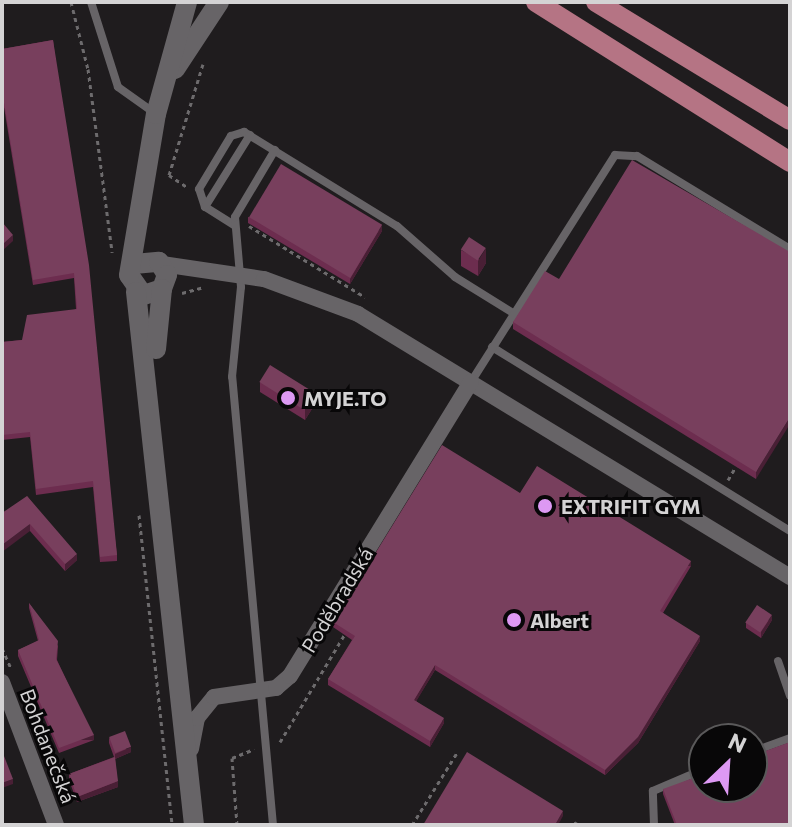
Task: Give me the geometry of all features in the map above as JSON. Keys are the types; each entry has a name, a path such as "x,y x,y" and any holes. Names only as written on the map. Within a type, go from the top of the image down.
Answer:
{"main road":[{"path":"536,2 790,162"},
{"path":"596,2 790,120"}],"street":[{"path":"166,82 177,2"},
{"path":"145,178 156,114 187,2"},
{"path":"166,82 200,2"},
{"path":"166,82 219,2"},
{"name":"Poděbradská","path":"145,178 124,264 136,292 159,461 194,825"},
{"name":"Poděbradská","path":"145,178 159,262 168,291 156,318 159,461"},
{"path":"124,264 159,262 339,306 789,573"},
{"path":"136,292 168,291 194,277 240,284"},
{"name":"Poděbradská","path":"189,775 201,709 222,694 260,690 290,676 471,382"},
{"name":"Bohdanečská","path":"2,682 56,825"}],"lane":[{"path":"91,2 118,87 156,114"},
{"path":"205,207 250,135"},
{"path":"234,221 205,207 196,194 231,136 250,135 397,226 455,277 513,313"},
{"path":"273,825 232,396 240,284 234,221 275,150"},
{"path":"471,382 604,164 621,153 790,249"},
{"path":"492,347 790,531"},
{"path":"778,661 790,696"},
{"path":"768,746 790,738"},
{"path":"654,825 653,791 688,776"}],"path":[{"path":"71,2 88,69 124,264"},
{"path":"169,175 206,56"},
{"path":"145,178 169,175 196,194"},
{"path":"234,221 370,300"},
{"path":"168,291 240,284"},
{"path":"138,507 172,825"},
{"path":"237,825 232,758 278,745 354,618"},
{"path":"412,825 458,751"}],"building":[{"path":"53,40 89,265 117,555 100,557 93,481 36,489 30,432 2,435 2,342 22,340 27,315 77,309 74,273 33,280 2,90 2,49"},
{"path":"632,160 790,252 790,417 756,472 513,322 545,271 559,279"},
{"path":"281,164 382,225 350,278 249,217"},
{"path":"2,222 13,235 2,245"},
{"path":"469,237 486,248 478,260 461,250"},
{"path":"270,365 315,393 304,410 259,382"},
{"name":"Albert","path":"442,445 520,493 537,466 691,561 660,611 700,636 638,737 605,770 435,665 414,700 444,718 430,741 328,679 355,636 333,622"},
{"path":"27,496 77,554 65,564 30,524 2,545 2,513"},
{"path":"29,603 58,641 56,659 94,735 59,748 18,650 39,640"},
{"path":"757,605 772,615 760,632 745,622"},
{"path":"125,731 131,747 115,753 109,737"},
{"path":"790,742 790,825 677,825 663,789 688,780 688,803 768,803 768,750"},
{"path":"467,752 563,811 555,825 423,825"},
{"path":"2,757 13,779 2,783"},
{"path":"115,757 118,781 77,797 69,774"}],"place":[{"name":"MYJE.TO","path":"288,398"},
{"name":"EXTRIFIT GYM","path":"545,506"},
{"name":"Albert","path":"514,620"}]}
